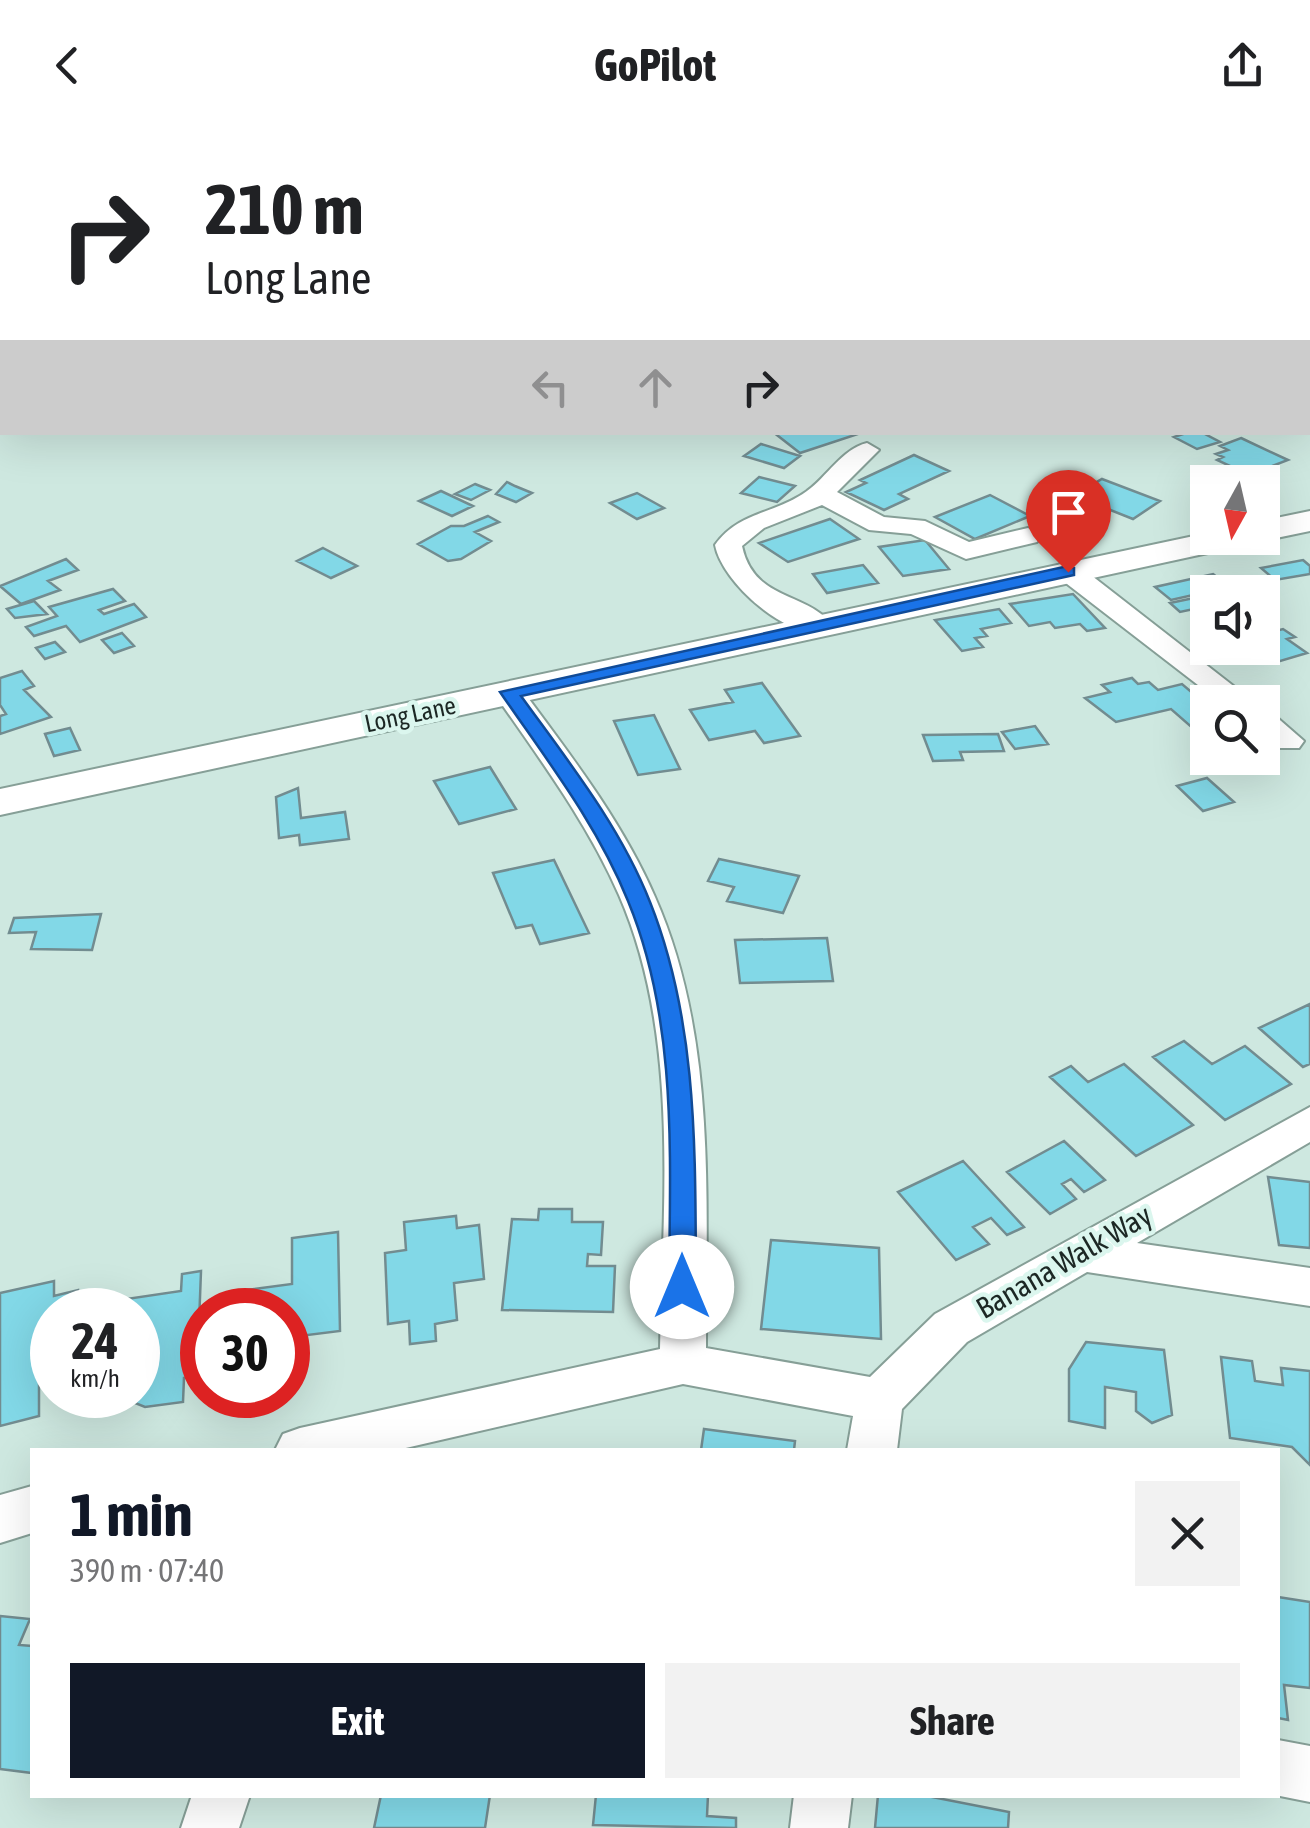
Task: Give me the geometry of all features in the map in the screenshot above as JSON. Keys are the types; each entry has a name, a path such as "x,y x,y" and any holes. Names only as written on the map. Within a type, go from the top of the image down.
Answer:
{"main road":[{"path":"1280,527 1310,521"},
{"name":"Long Lane","path":"0,802 1190,547"}],"street":[{"path":"819,626 753,589 731,567 728,545 740,527 822,494 842,466 867,450"},
{"path":"822,494 878,524 916,528 966,551 1028,536"},
{"path":"1068,572 1216,685"},
{"path":"509,692 589,804 640,902 672,1015 682,1132 683,1364"},
{"path":"1280,735 1288,741"},
{"name":"Banana Walk Way","path":"880,1400 951,1328 1310,1123"},
{"path":"1081,1252 1310,1287"},
{"path":"326,1447 683,1364 880,1400 872,1448"},
{"path":"0,1519 30,1511"},
{"path":"1280,1768 1310,1774"},
{"path":"210,1828 220,1798"},
{"path":"819,1828 823,1798"}],"building":[{"path":"777,435 855,435 800,453"},
{"path":"1207,435 1220,442 1197,449 1174,437"},
{"path":"1241,438 1288,460 1275,465 1228,465 1217,460 1223,457 1216,454 1228,450 1220,446"},
{"path":"761,444 800,456 784,468 744,456"},
{"path":"914,455 949,471 899,494 908,499 884,510 846,492 866,483 860,480"},
{"path":"759,477 795,486 777,502 741,493"},
{"path":"1102,479 1160,501 1133,519 1108,509 1094,518 1059,504"},
{"path":"507,482 532,493 516,502 496,494"},
{"path":"475,484 490,490 471,500 455,494"},
{"path":"441,491 473,506 452,516 419,501"},
{"path":"637,493 664,508 637,519 610,503"},
{"path":"990,495 1030,516 975,539 935,517"},
{"path":"488,516 499,522 475,532 491,541 461,559 448,561 418,544 451,526 464,526"},
{"path":"830,519 859,539 788,562 759,543"},
{"path":"925,540 949,569 903,576 879,547"},
{"path":"323,548 357,566 331,578 297,561"},
{"path":"66,559 78,570 48,581 60,590 21,604 0,586"},
{"path":"1303,560 1310,566 1310,574 1280,579 1280,575 1269,575 1261,568"},
{"path":"863,565 878,583 827,593 813,574"},
{"path":"1190,579 1190,596 1171,600 1155,587"},
{"path":"113,589 125,601 99,610 104,614 134,604 146,617 80,642 66,626 34,636 26,627 57,616 49,607"},
{"path":"1073,594 1105,628 1087,631 1080,624 1055,628 1050,622 1029,626 1010,604"},
{"path":"1190,599 1190,610 1180,612 1170,603"},
{"path":"34,601 47,614 15,618 7,609"},
{"path":"999,609 1011,623 981,629 987,636 975,638 983,647 962,651 935,620"},
{"path":"1280,630 1295,637 1287,639 1307,653 1280,661"},
{"path":"122,633 134,646 114,653 102,640"},
{"path":"55,642 65,652 45,659 36,648"},
{"path":"22,671 34,686 24,690 51,717 0,734 0,716 6,714 0,705 0,678"},
{"path":"1132,678 1138,684 1149,682 1158,690 1182,684 1190,691 1190,726 1171,709 1116,722 1085,698 1110,692 1102,685"},
{"path":"762,683 800,736 764,743 755,731 709,740 690,710 733,702 725,690"},
{"path":"654,715 680,769 638,775 614,721"},
{"path":"1035,726 1048,744 1015,749 1002,732"},
{"path":"70,728 80,750 54,756 45,734"},
{"path":"998,734 1004,751 960,752 963,760 933,761 923,735"},
{"path":"490,767 516,809 459,824 434,781"},
{"path":"1207,778 1234,802 1203,811 1177,786"},
{"path":"298,788 301,818 345,812 349,839 300,845 299,835 279,838 276,797"},
{"path":"719,859 799,876 783,913 727,901 734,887 708,881"},
{"path":"554,860 589,933 540,944 532,925 516,928 493,873"},
{"path":"101,914 92,950 31,949 36,932 9,933 14,918"},
{"path":"827,938 833,981 740,983 735,940"},
{"path":"1310,1004 1310,1064 1303,1067 1259,1028"},
{"path":"1184,1041 1212,1064 1245,1046 1291,1084 1225,1120 1153,1057"},
{"path":"1124,1064 1193,1125 1136,1156 1050,1077 1071,1066 1088,1082"},
{"path":"1064,1141 1105,1180 1084,1192 1071,1179 1062,1184 1076,1199 1050,1214 1007,1172"},
{"path":"963,1161 1024,1227 1007,1235 991,1218 973,1227 989,1244 956,1260 898,1192"},
{"path":"1268,1177 1310,1182 1310,1248 1279,1245"},
{"path":"539,1209 572,1209 572,1222 603,1222 601,1255 588,1254 587,1266 615,1266 613,1312 502,1310 512,1219 538,1220"},
{"path":"456,1216 457,1228 479,1225 484,1279 454,1283 457,1320 435,1324 436,1341 410,1344 409,1321 388,1324 385,1253 406,1250 404,1222"},
{"path":"338,1232 340,1331 310,1335 310,1288 262,1288 292,1284 292,1238"},
{"path":"771,1240 879,1248 881,1339 761,1329"},
{"path":"201,1271 200,1288 181,1288 182,1274"},
{"path":"54,1281 54,1288 30,1288 31,1418 0,1426 0,1293"},
{"path":"180,1291 180,1402 160,1405 160,1294"},
{"path":"1086,1342 1164,1350 1172,1415 1152,1423 1136,1411 1136,1392 1105,1387 1105,1428 1069,1421 1069,1369"},
{"path":"1221,1357 1252,1361 1255,1381 1283,1385 1281,1368 1310,1371 1310,1465 1292,1447 1230,1438"},
{"path":"704,1429 795,1441 794,1448 701,1448"},
{"path":"1280,1597 1310,1602 1310,1688 1284,1685 1288,1720 1280,1718"},
{"path":"0,1616 30,1619 19,1645 30,1646 30,1773 0,1769"},
{"path":"380,1798 490,1798 485,1828 374,1828"},
{"path":"596,1798 708,1798 707,1816 736,1818 736,1828 593,1825"},
{"path":"878,1798 937,1798 1009,1812 1008,1828 875,1828"}],"route":[{"path":"682,1287 682,1132 672,1015 640,902 589,804 509,692 1068,572"}]}
